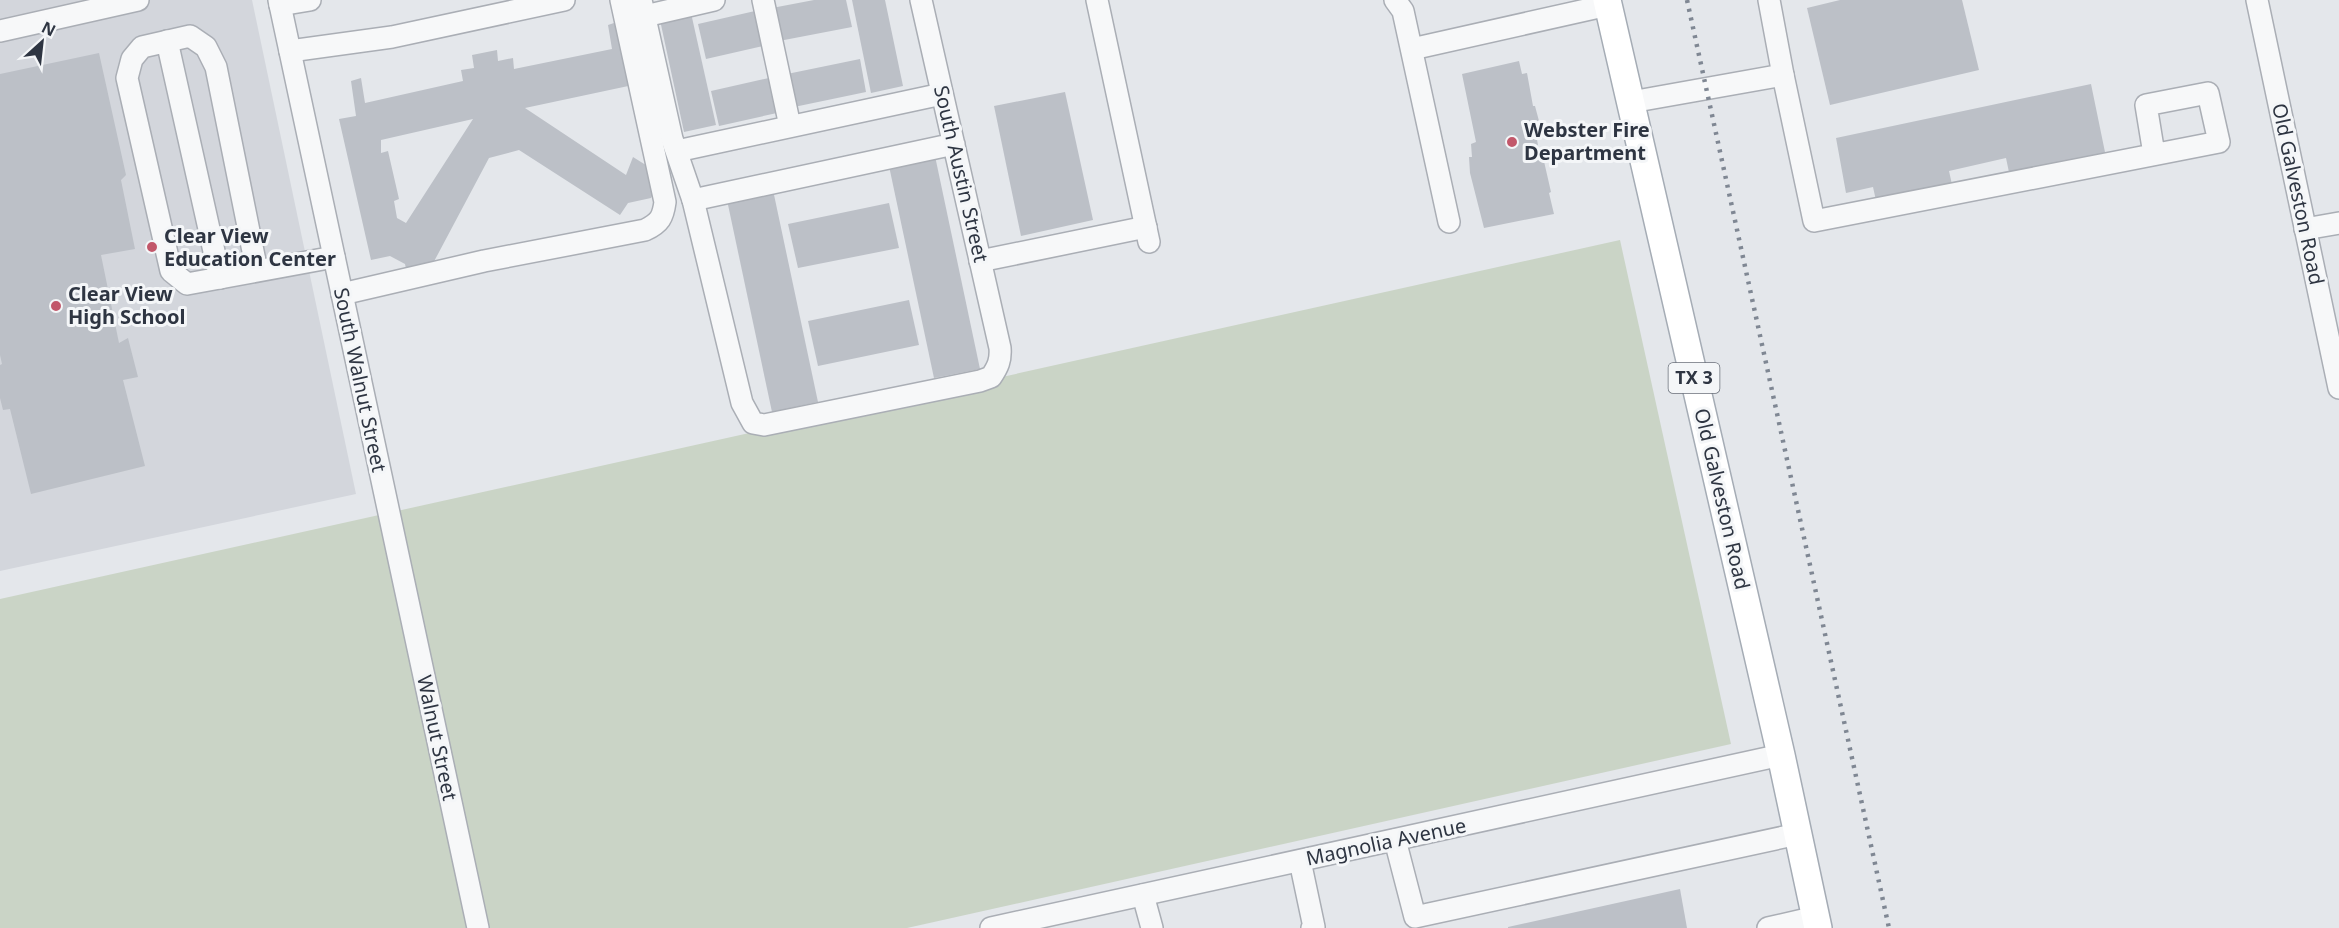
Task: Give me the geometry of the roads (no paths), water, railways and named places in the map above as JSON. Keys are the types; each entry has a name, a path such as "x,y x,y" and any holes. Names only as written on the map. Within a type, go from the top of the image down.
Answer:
{"main road":[{"name":"Old Galveston Road","path":"1608,2 1781,756 1817,923"}],"street":[{"path":"0,32 138,0"},
{"path":"280,3 310,0"},
{"path":"290,51 392,37 472,10 564,0"},
{"path":"342,294 484,261 645,230 657,225 663,216 665,202 621,0"},
{"path":"714,0 643,8 677,151 693,200 954,144"},
{"path":"763,0 790,126"},
{"name":"South Austin Street","path":"693,200 742,403 753,423 764,425 991,377 1000,358 1000,348 921,0"},
{"path":"980,261 1147,235 1096,0"},
{"path":"1395,0 1403,11 1449,222"},
{"path":"1769,0 1814,221 2154,154"},
{"name":"Old Galveston Road","path":"2257,0 2339,388"},
{"path":"1412,49 1608,2"},
{"name":"South Walnut Street","path":"280,3 396,548"},
{"path":"256,271 216,67 207,47 190,36 142,47 132,59 127,78 171,271 187,284 334,257"},
{"path":"167,41 220,278"},
{"path":"1631,102 1783,75"},
{"path":"677,151 942,94"},
{"path":"2305,229 2339,224"},
{"name":"Walnut Street","path":"396,548 478,928"},
{"name":"Magnolia Avenue","path":"991,928 1781,756"},
{"path":"1395,840 1415,917 1798,834"},
{"path":"1300,861 1314,927 1312,928"},
{"path":"1143,895 1152,928"},
{"path":"1768,928 1817,923"}],"railway":[{"path":"1687,0 1889,928"}],"place":[{"name":"Webster Fire Department","path":"1512,142"},
{"name":"Clear View Education Center","path":"152,247"},
{"name":"Clear View High School","path":"56,306"}]}
